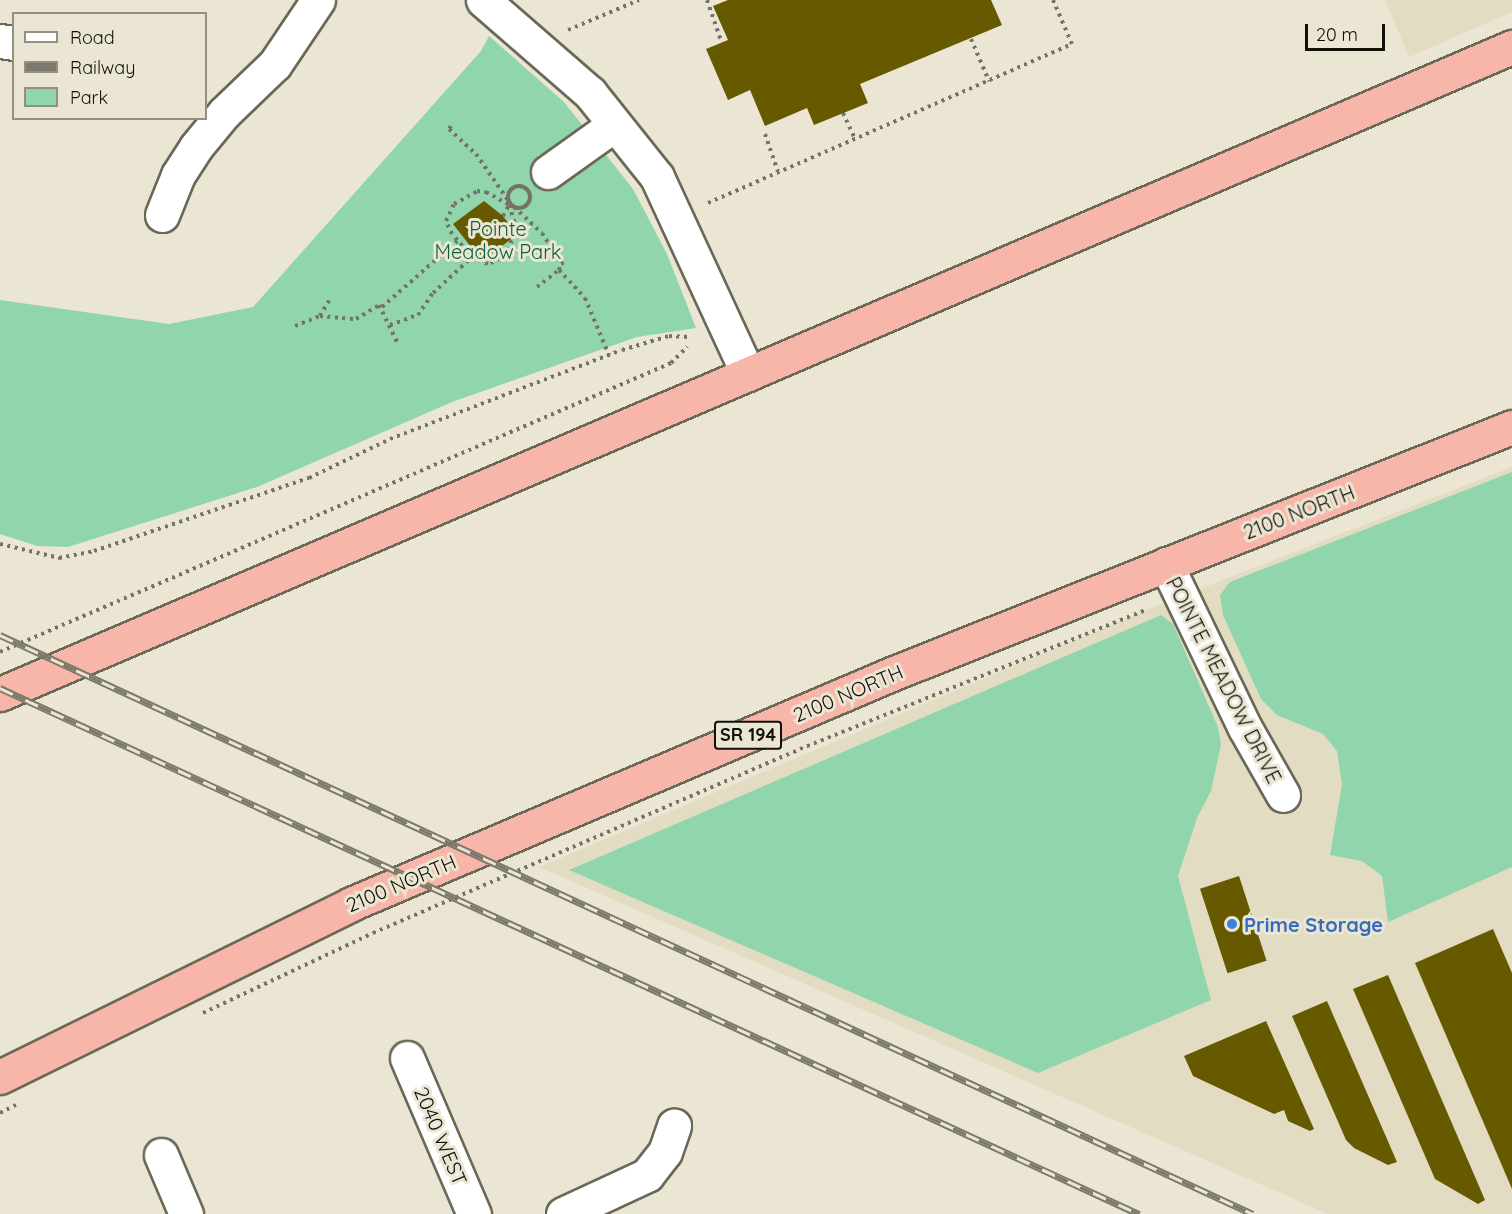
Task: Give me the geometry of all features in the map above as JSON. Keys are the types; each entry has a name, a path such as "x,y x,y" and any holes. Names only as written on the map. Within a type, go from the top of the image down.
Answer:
{"highway":[{"path":"0,694 1512,47"},
{"name":"2100 NORTH","path":"0,1077 351,904 894,673 1512,427"}],"street":[{"path":"162,214 178,175 215,108 275,64 318,0"},
{"path":"483,0 590,93 657,177 748,374"},
{"path":"548,172 614,125"},
{"name":"POINTE MEADOW DRIVE","path":"1166,564 1245,728 1283,795"},
{"name":"2040 WEST","path":"407,1058 474,1214"},
{"path":"563,1214 646,1175 665,1152 674,1126"},
{"path":"161,1155 186,1214"}],"path":[{"path":"568,30 639,0"},
{"path":"707,0 722,41"},
{"path":"708,203 1072,44 1053,0"},
{"path":"971,39 989,81"},
{"path":"843,113 855,139"},
{"path":"451,126 449,129 476,154 510,204 542,233 562,263 559,270 537,287"},
{"path":"765,134 778,171"},
{"path":"502,216 510,204 513,187 527,189 529,202 510,204 486,192 460,199 446,216 447,228 472,256 488,264 502,260 511,250 516,226 510,204"},
{"path":"295,326 320,316 356,319 364,312 382,307 457,241"},
{"path":"390,325 418,315 433,293 472,256"},
{"path":"559,270 585,298 609,355"},
{"path":"320,316 331,297"},
{"path":"382,307 398,344"},
{"path":"0,544 59,558 94,551 309,478 390,439 609,355 669,336 688,337"},
{"path":"0,652 671,363 687,347"},
{"path":"198,1015 373,933 789,753 1146,610"},
{"path":"0,1113 21,1103"}],"shaded area":[{"path":"1385,0 1512,0 1512,12 1409,57"},
{"path":"1512,467 1512,1214 1328,1214 539,867 1146,610"}],"green space":[{"name":"Pointe Meadow Park","path":"489,36 564,102 633,189 667,254 696,328 637,337 452,402 257,487 68,547 37,546 0,534 0,300 169,324 253,307 481,51"},
{"path":"1512,472 1512,867 1388,922 1382,876 1362,861 1330,855 1342,785 1337,751 1323,734 1277,715 1261,699 1223,615 1220,595 1230,582"},
{"path":"1161,615 1173,624 1218,727 1221,744 1211,791 1197,818 1178,876 1211,1000 1038,1073 569,870"}],"building":[{"path":"728,0 991,0 1002,25 860,84 868,103 814,125 807,108 765,126 750,90 728,100 706,49 728,40 713,6"},
{"path":"484,201 503,216 508,223 505,226 514,237 482,261 453,224"},
{"name":"Prime Storage","path":"1239,876 1267,961 1228,973 1200,889"},
{"path":"1493,929 1512,973 1512,1189 1415,963"},
{"path":"1388,975 1485,1200 1478,1204 1435,1179 1353,989"},
{"path":"1327,1001 1397,1162 1388,1165 1354,1148 1346,1140 1292,1016"},
{"path":"1266,1021 1314,1129 1310,1131 1288,1121 1284,1110 1274,1114 1193,1076 1184,1056"}],"railway":[{"path":"0,635 1253,1214"},
{"path":"0,688 1139,1214"}],"place":[{"name":"Prime Storage","path":"1232,924"}]}
